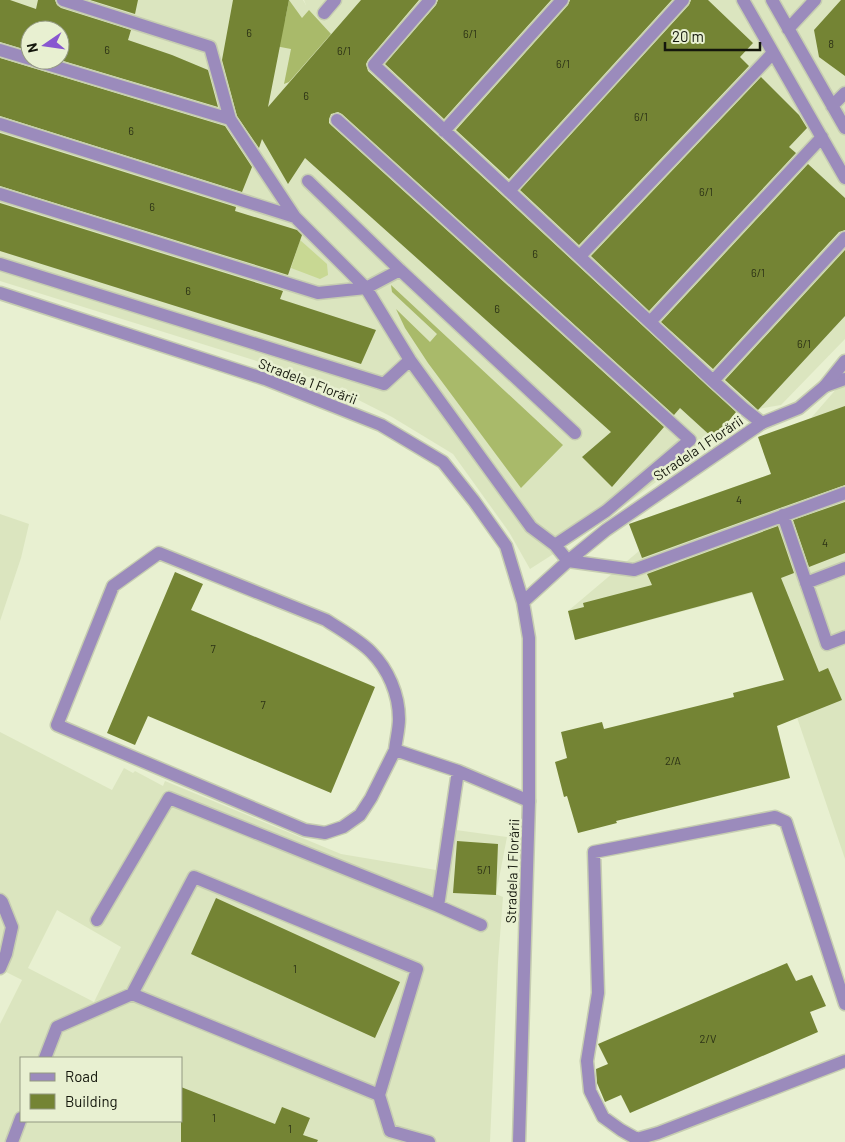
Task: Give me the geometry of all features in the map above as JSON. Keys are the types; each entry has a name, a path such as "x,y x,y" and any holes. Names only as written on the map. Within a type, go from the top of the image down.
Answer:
{"street":[{"path":"63,0 210,46 230,119 295,217 366,288 410,360 531,527 554,545 568,562 634,570 845,493"},
{"path":"324,13 335,0"},
{"path":"430,0 374,65 713,381 762,423"},
{"path":"444,131 562,0"},
{"path":"509,191 683,0"},
{"path":"743,0 845,178"},
{"path":"772,0 845,128"},
{"path":"788,29 816,0"},
{"path":"0,50 20,56"},
{"path":"580,256 774,53"},
{"path":"65,70 230,119"},
{"path":"832,106 845,93"},
{"path":"337,120 690,440 606,511 554,545"},
{"path":"0,124 295,217"},
{"path":"650,322 822,137"},
{"path":"308,181 400,270 575,433"},
{"path":"0,194 318,293 366,288 400,270"},
{"path":"713,381 845,238"},
{"path":"0,264 384,384 410,360"},
{"name":"Stradela 1 Florării","path":"0,293 265,379 381,425 443,462 506,546 522,602 529,638 530,801 519,1142"},
{"name":"Stradela 1 Florării","path":"522,602 606,530 762,423 799,408 825,386 845,361"},
{"path":"825,386 845,379"},
{"path":"783,516 827,644 845,637"},
{"path":"159,553 326,620 370,651 386,669 396,692 399,719 395,750 371,798 360,815 343,827 325,833 305,830 57,725 113,586 159,553"},
{"path":"806,583 845,568"},
{"path":"395,750 458,771 530,801"},
{"path":"438,906 458,771"},
{"path":"97,920 169,798 482,925"},
{"path":"845,1004 786,822 775,817 594,852 598,993 587,1061 590,1091 603,1117 637,1139 658,1133 845,1061"},
{"path":"45,1057 57,1026 132,994 194,876 417,969 380,1095 388,1137 428,1142"},
{"path":"0,900 12,927 6,954 0,968"},
{"path":"132,994 380,1095"},
{"path":"12,1142 20,1121"}],"shaded area":[{"path":"0,0 303,0 306,5 304,0 845,0 845,339 781,405 735,413 714,439 594,528 530,569 509,532 453,454 392,417 321,381 0,281"},
{"path":"845,379 845,859 786,685 752,593 575,640 568,611 639,551 629,524 771,474 760,441 811,418"},
{"path":"0,514 29,524 21,558 0,621"},
{"path":"0,732 112,790 124,768 133,773 135,771 163,786 165,781 341,854 436,870 441,828 507,837 496,894 503,897 498,962 490,1142 0,1142 0,1024 22,980 0,969","holes":["57,910 121,947 94,1002 28,968"]}],"green space":[{"path":"289,0 302,18 309,10 331,34 289,82 284,84 291,49 270,45 274,18 285,20"},
{"path":"300,240 327,264 328,275 320,279 291,268"},
{"path":"391,285 563,445 521,488 428,363 405,328 396,309 430,342 437,334 392,292"}],"building":[{"path":"0,0 10,0 36,9 38,0 55,0 61,8 131,30 128,40 208,70 218,107 70,63 70,20 20,20 20,48 0,42"},
{"path":"90,0 138,0 135,14"},
{"path":"233,0 289,0 268,107 361,0 419,0 368,60 366,64 368,71 736,412 714,439 680,408 674,415 342,114 338,112 331,114 329,123 332,126 664,427 612,487 582,457 611,432 305,158 288,184 262,139 259,148 237,116 222,60"},
{"path":"438,0 551,0 444,119 385,64 436,5"},
{"path":"570,0 672,0 509,179 456,130 568,5"},
{"path":"691,0 708,0 753,43 740,57 749,66 579,245 520,190 689,5"},
{"path":"841,0 845,0 845,76 819,57 814,30"},
{"path":"0,58 20,64 20,70 40,70 225,126 252,167 242,192 0,116"},
{"path":"761,77 799,115 807,128 789,147 796,153 649,311 591,256"},
{"path":"0,133 236,207 235,211 297,230 302,235 288,275 0,186"},
{"path":"808,164 845,198 845,230 839,232 713,369 661,322"},
{"path":"0,203 283,291 280,299 376,330 361,364 0,251"},
{"path":"845,250 845,316 758,410 725,380"},
{"path":"845,406 845,485 642,558 629,524 771,474 758,437"},
{"path":"845,502 845,553 809,567 793,520"},
{"path":"778,526 794,573 781,578 819,672 828,668 842,700 777,726 790,778 616,821 617,823 578,833 567,796 564,797 555,762 567,758 561,732 602,722 604,729 734,697 733,693 784,680 752,592 575,640 568,611 584,607 583,603 652,585 647,574"},
{"path":"175,572 203,584 191,610 375,687 331,793 148,716 135,745 107,733"},
{"path":"457,841 498,844 496,895 453,893"},
{"path":"216,898 400,982 375,1038 191,954"},
{"path":"787,963 796,981 812,975 826,1006 810,1012 818,1032 630,1113 621,1095 605,1102 597,1083 596,1069 608,1064 598,1044"},
{"path":"182,1087 275,1124 282,1107 310,1118 303,1135 318,1140 317,1142 181,1142"}]}
